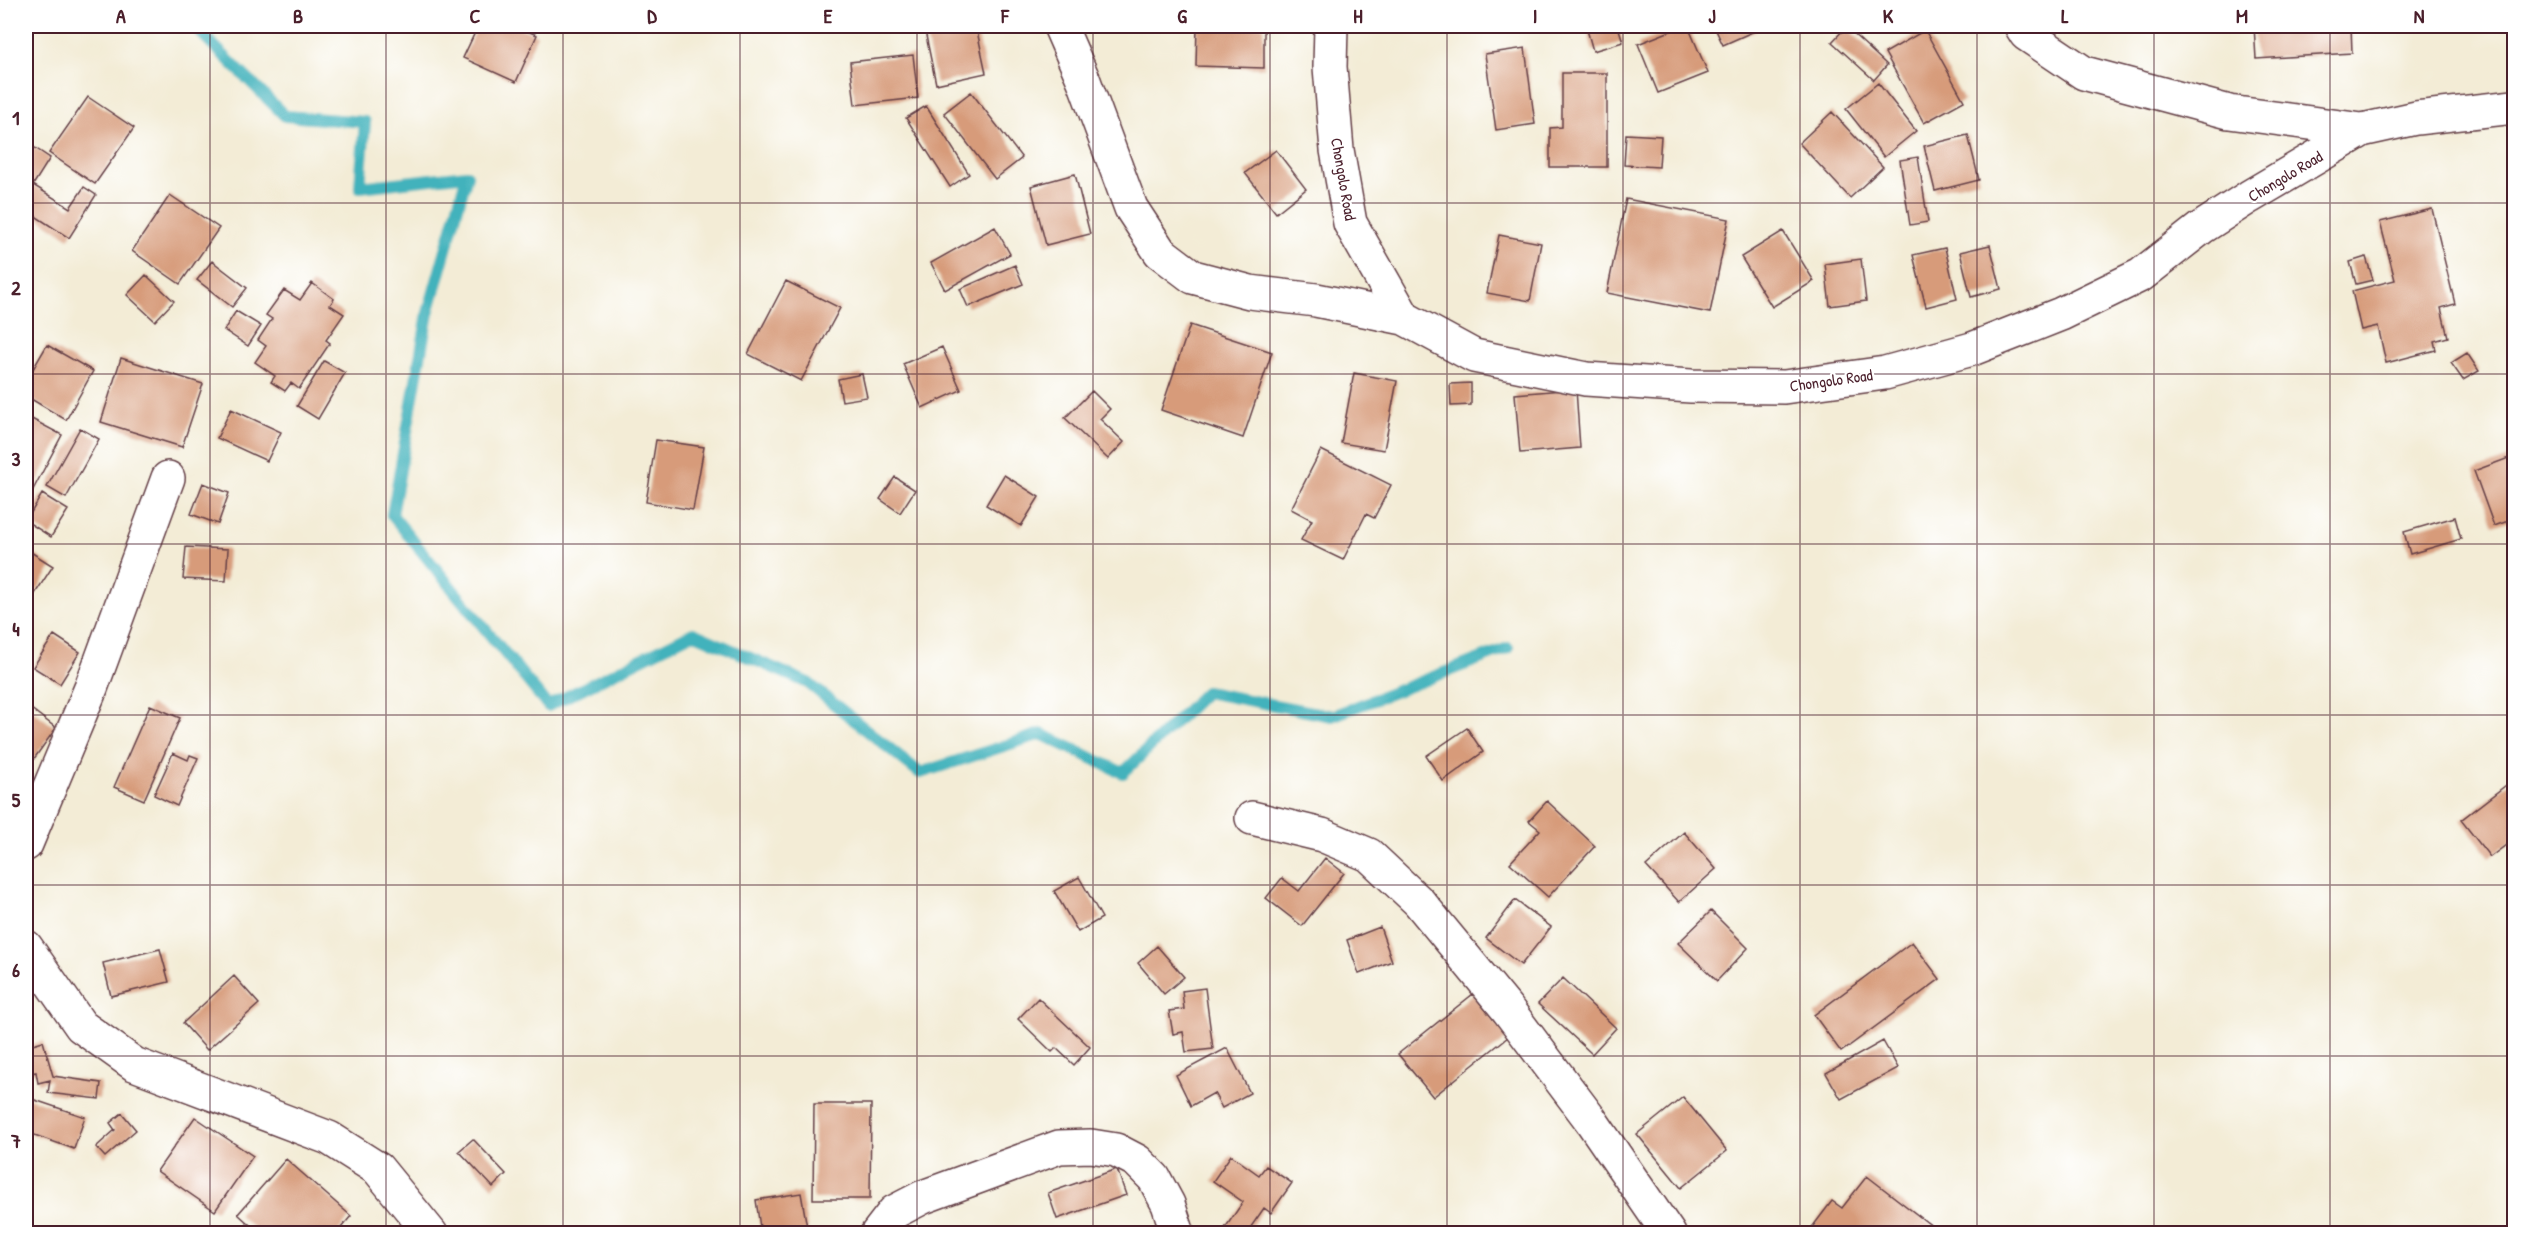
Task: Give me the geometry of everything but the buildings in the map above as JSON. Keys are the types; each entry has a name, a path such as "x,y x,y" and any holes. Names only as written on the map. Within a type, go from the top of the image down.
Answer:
{"street":[{"path":"1060,26 1084,81 1131,208 1160,252 1193,277 1250,291 1317,300 1404,318"},
{"name":"Chongolo Road","path":"1331,26 1330,67 1337,150 1350,223 1404,318 1474,356 1586,380 1690,386 1784,387 1885,373 1972,350 2061,314 2142,275 2201,228 2362,130 2416,118 2514,107"},
{"path":"2021,26 2026,34 2084,74 2229,112 2362,130"},
{"path":"26,844 92,688 168,478"},
{"path":"1252,818 1322,835 1369,855 1419,902 1528,1037 1590,1119 1669,1233"},
{"path":"26,947 81,1026 134,1064 329,1138 378,1169 431,1233"},
{"path":"877,1233 894,1212 934,1193 1059,1147 1091,1146 1116,1150 1137,1161 1154,1178 1168,1204 1178,1233"}],"waterway":[{"path":"194,26 285,116 365,122 360,187 467,175 428,313 392,515 548,706 693,633 808,683 920,773 1041,734 1123,773 1206,692 1332,716 1508,648"}]}
